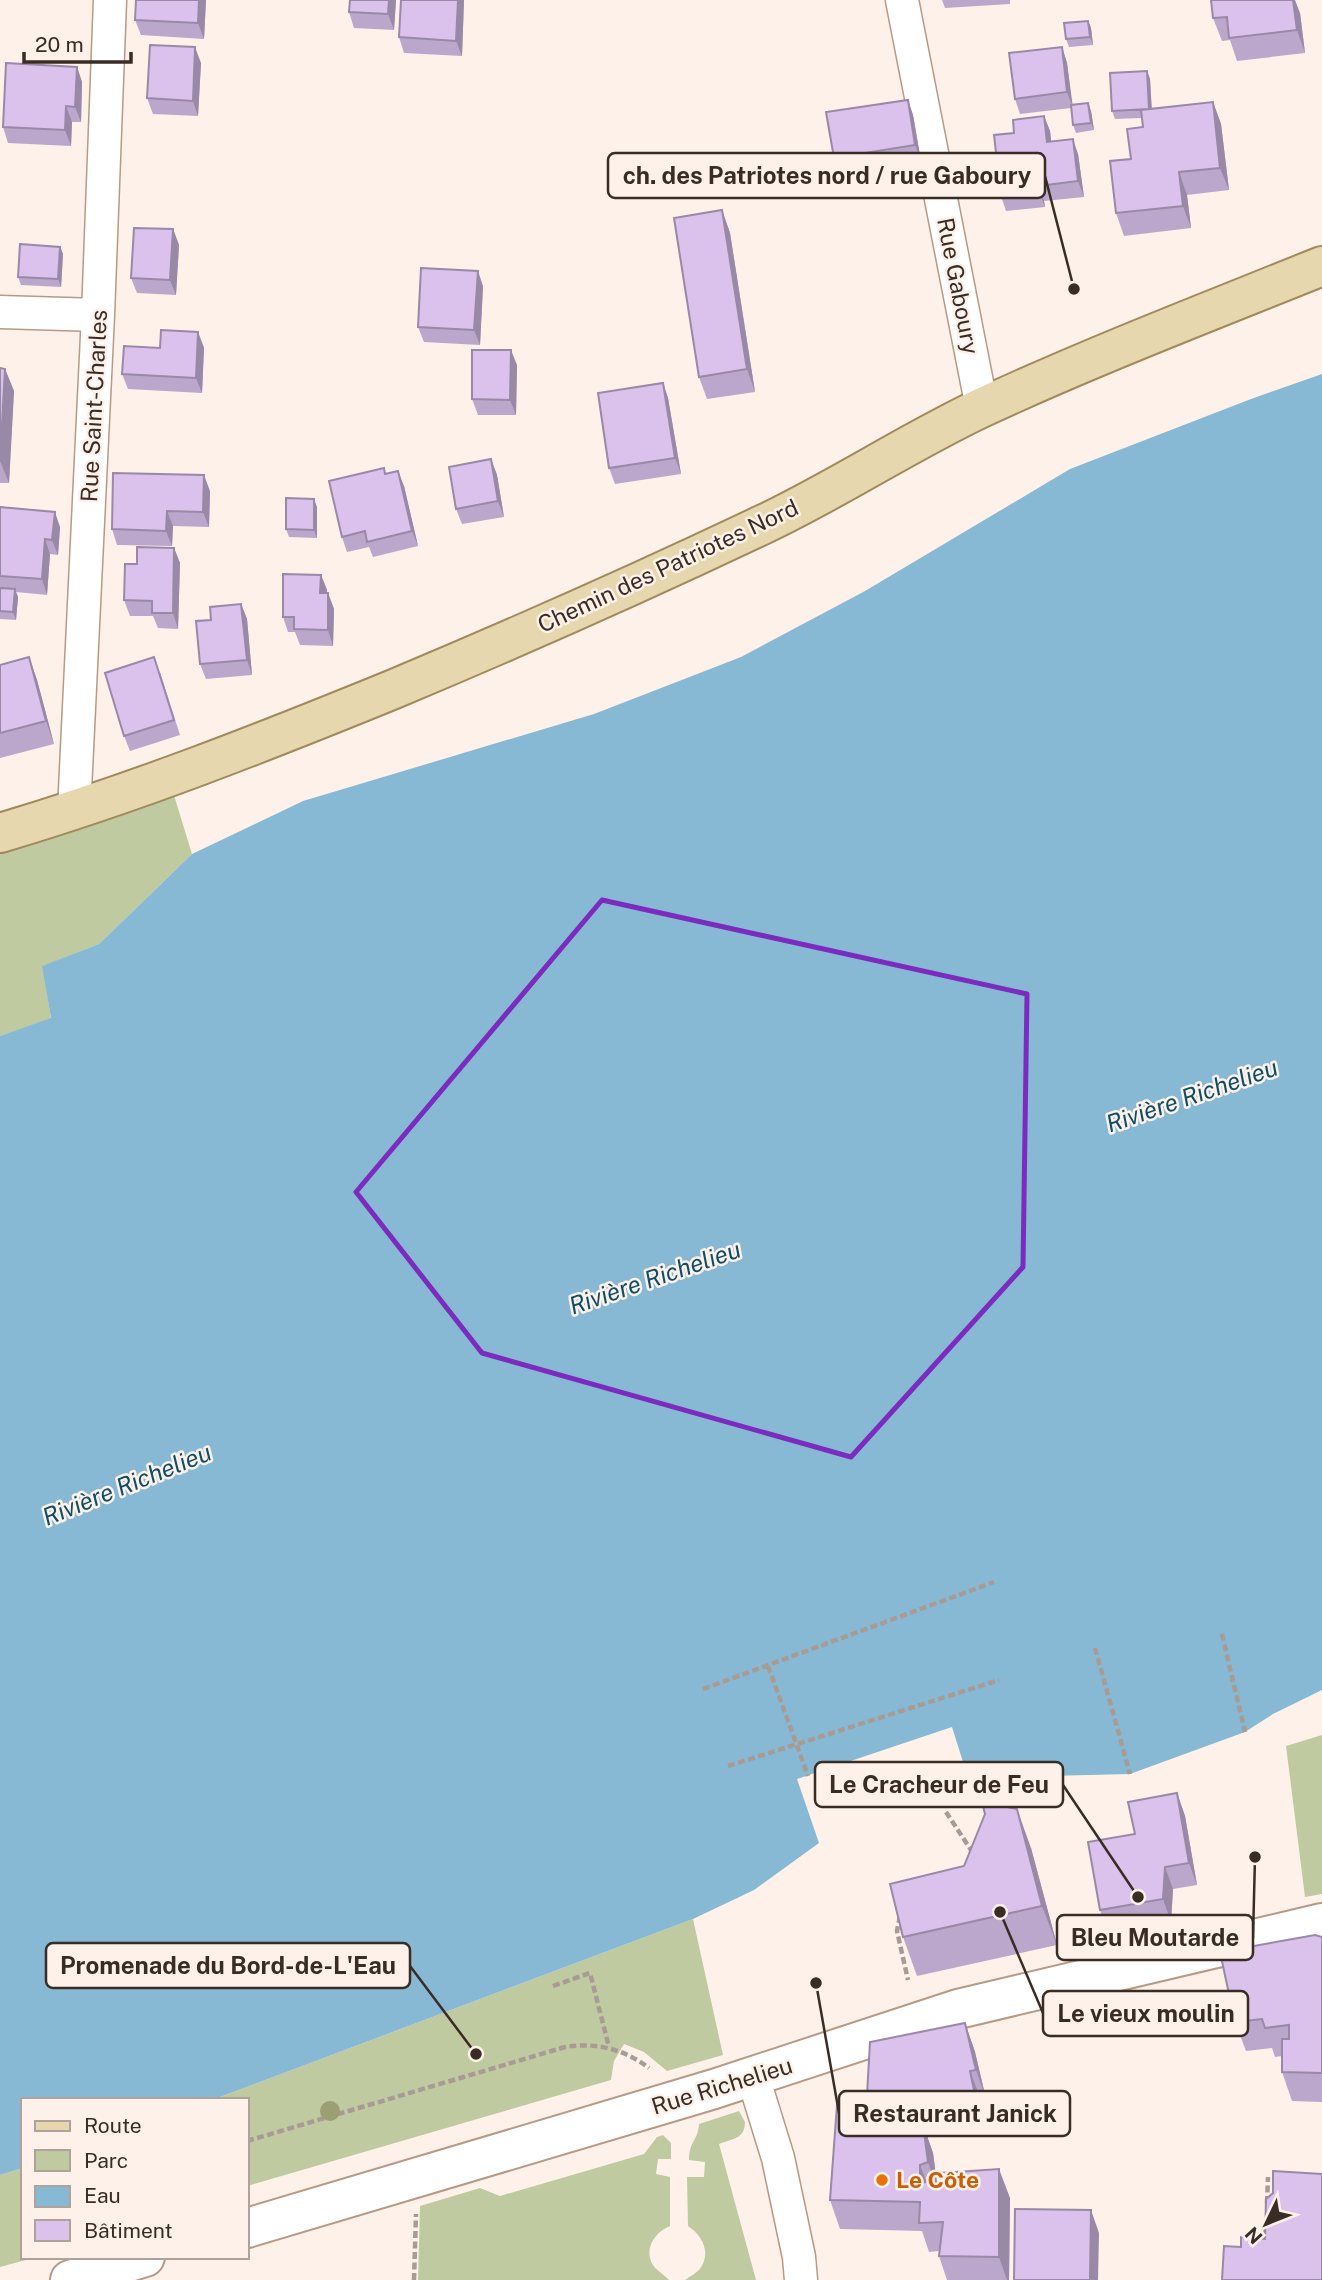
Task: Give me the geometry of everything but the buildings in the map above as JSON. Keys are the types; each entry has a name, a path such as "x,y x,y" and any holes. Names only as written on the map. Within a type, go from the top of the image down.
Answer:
{"main road":[{"name":"Chemin des Patriotes Nord","path":"0,833 74,811 270,740 460,661 769,522 910,443 982,408 1322,266"},
{"name":"Rue Richelieu","path":"248,2228 753,2077 958,2009 1322,1923"},
{"path":"69,2280 138,2259"}],"street":[{"name":"Rue Saint-Charles","path":"74,811 110,0"},
{"name":"Rue Gaboury","path":"902,0 982,408"},
{"path":"0,312 98,315"},
{"path":"753,2077 779,2158 799,2257 801,2280"}],"path":[{"path":"703,1689 994,1582"},
{"path":"1222,1634 1245,1732"},
{"path":"1095,1648 1130,1774"},
{"path":"768,1666 808,1776"},
{"path":"728,1766 999,1680"},
{"path":"946,1812 975,1856"},
{"path":"905,1909 898,1920 897,1931 908,1980"},
{"path":"552,1986 590,1973 609,2047"},
{"path":"248,2141 580,2044 609,2047 640,2061 655,2074"},
{"path":"1268,2177 1265,2248 1276,2249"},
{"path":"414,2280 417,2179"}],"highlighted area":[{"path":"602,900 1027,994 1023,1267 851,1457 482,1353 356,1192"}],"green space":[{"path":"173,792 192,854 99,944 43,966 51,1019 0,1036 0,849"},
{"path":"1322,1735 1322,1894 1305,1897 1286,1746"},
{"path":"693,1919 723,2055 667,2071 644,2052 624,2044 614,2061 611,2080 248,2186 248,2098 217,2098"},
{"path":"739,2111 745,2122 743,2132 737,2138 719,2144 756,2280 685,2280 699,2270 705,2258 702,2240 688,2226 687,2177 704,2177 705,2162 689,2160 690,2149 699,2124"},
{"path":"663,2135 671,2143 671,2159 658,2159 656,2174 670,2177 670,2226 655,2237 649,2253 653,2265 669,2280 418,2280 420,2206 480,2188 500,2196 644,2154 657,2137"},
{"path":"21,2169 21,2259 30,2259 0,2267 0,2175"}],"water":[{"name":"Rivière Richelieu","path":"1322,374 1322,1690 1273,1714 1245,1732 1130,1774 968,1778 952,1727 797,1779 819,1843 754,1890 693,1919 217,2098 21,2098 21,2169 0,2175 0,1036 51,1018 42,966 99,944 192,854 303,801 594,714 741,657 865,591 1070,469"}],"place":[{"name":"ch. des Patriotes nord / rue Gaboury","path":"1074,289"},
{"name":"Bleu Moutarde","path":"1255,1857"},
{"name":"Le Cracheur de Feu","path":"1138,1897"},
{"name":"Le vieux moulin","path":"1000,1912"},
{"name":"Restaurant Janick","path":"816,1983"},
{"name":"Promenade du Bord-de-L'Eau","path":"476,2054"},
{"name":"Le Côte","path":"882,2180"}]}
